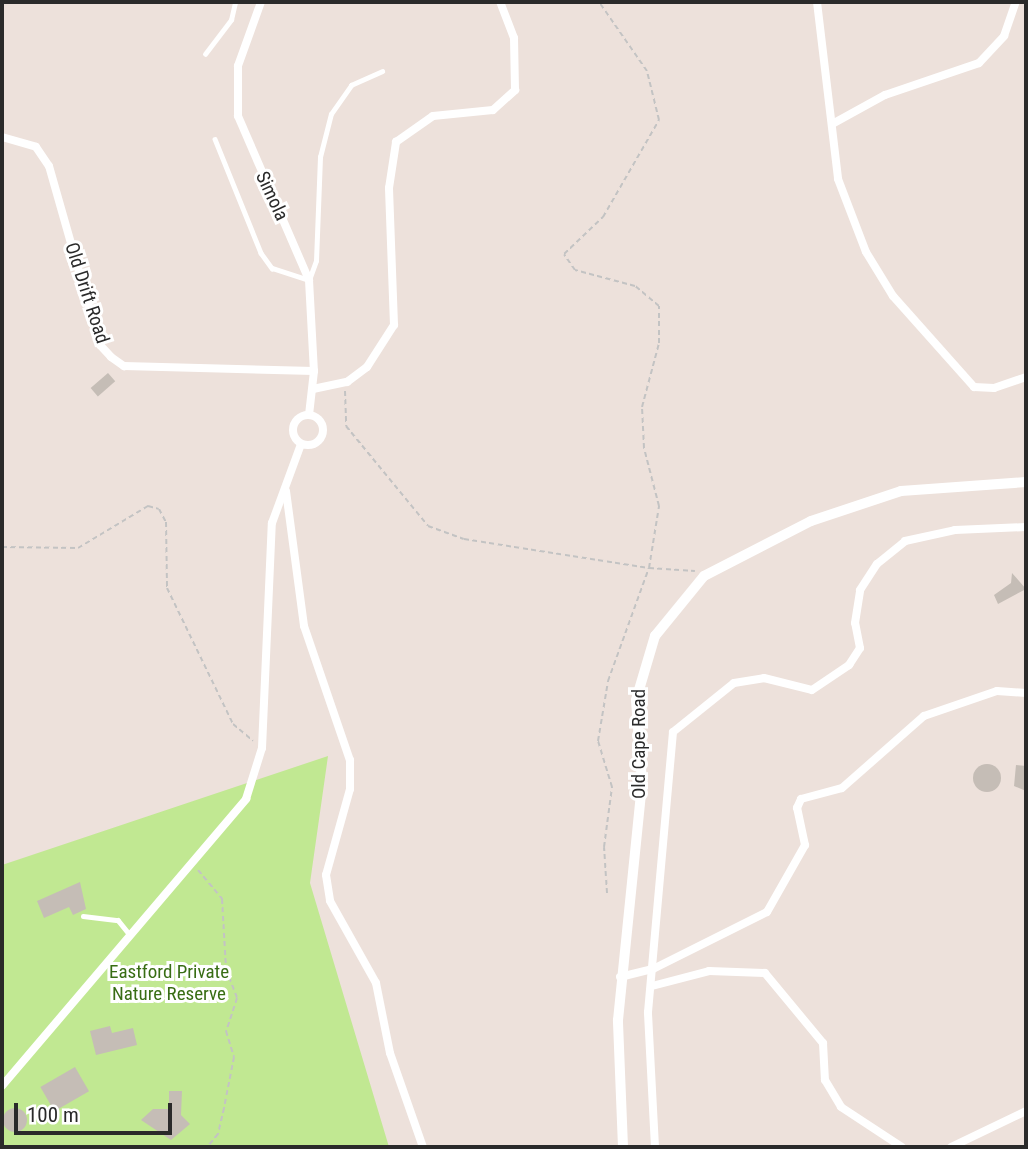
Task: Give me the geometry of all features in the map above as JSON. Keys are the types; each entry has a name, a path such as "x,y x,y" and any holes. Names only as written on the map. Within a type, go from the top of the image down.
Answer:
{"street":[{"name":"Simola","path":"261,2 239,66 239,116 309,280 314,371 309,415 294,423 301,444"},
{"path":"313,391 347,382 385,346 394,325 388,188 396,142 433,117 493,110 515,90 514,38 500,2"},
{"path":"817,2 849,221 893,296 974,387 994,388 1026,377"},
{"path":"834,123 885,95 979,64 1004,36 1016,2"},
{"name":"Old Drift Road","path":"2,137 36,147 49,166 100,345 111,357 124,366 314,371"},
{"path":"2,1086 246,799 262,748 268,555 272,523 286,492 301,444 322,437 323,425 309,415"},
{"name":"Old Cape Road","path":"623,1147 620,977 641,791 639,682 655,636 704,576 858,502 914,489 1026,482"},
{"path":"286,492 304,626 350,760 350,789 326,874 330,901 376,983 390,1052 423,1147"},
{"path":"655,1147 652,986 673,732 734,683 764,678 812,690 849,665 860,648 860,590 877,564 905,541 956,530 1026,527"},
{"path":"620,977 653,969 766,912 805,845 797,807 801,799 842,788 924,716 997,691 1026,693"},
{"path":"652,986 709,971 765,973 818,1035 825,1080 841,1107 902,1147"},
{"path":"951,1147 1026,1111"}],"lane":[{"path":"205,54 231,20 235,2"},
{"path":"215,139 261,253 272,268 309,280 316,261 320,157 331,114 351,85 382,71"},
{"path":"83,916 118,920 131,935"}],"path":[{"path":"599,2 647,71 659,120 603,217 564,254 575,270 635,286 659,306 659,343 642,407 644,448 659,506 649,568 608,681 598,741 612,788 604,847 607,892"},
{"path":"347,382 346,426 428,526 464,539 649,568 688,567 704,576"},
{"path":"2,547 78,548 148,506 159,509 166,522 167,588 233,724 262,748"},
{"path":"193,862 222,899 226,970 237,998 226,1031 234,1057 224,1108 207,1147"}],"green space":[{"name":"Eastford Private Nature Reserve","path":"328,756 310,883 389,1147 2,1147 2,865"}],"building":[{"path":"108,373 115,381 98,396 91,388"},
{"path":"1012,573 1026,589 998,604 994,595 1011,583"},
{"path":"987,764 997,768 1001,778 997,788 987,792 977,788 973,778 977,768"},
{"path":"1016,765 1026,766 1026,791 1014,786"},
{"path":"80,882 86,909 73,915 69,907 44,918 37,901"},
{"path":"110,1026 112,1033 133,1028 137,1045 96,1055 90,1031"},
{"path":"75,1067 89,1091 54,1111 40,1087"},
{"path":"169,1091 182,1091 181,1115 190,1124 171,1140 141,1120 153,1109 169,1109"},
{"path":"15,1108 24,1111 27,1120 24,1129 15,1132 6,1129 3,1120 6,1111"}]}
